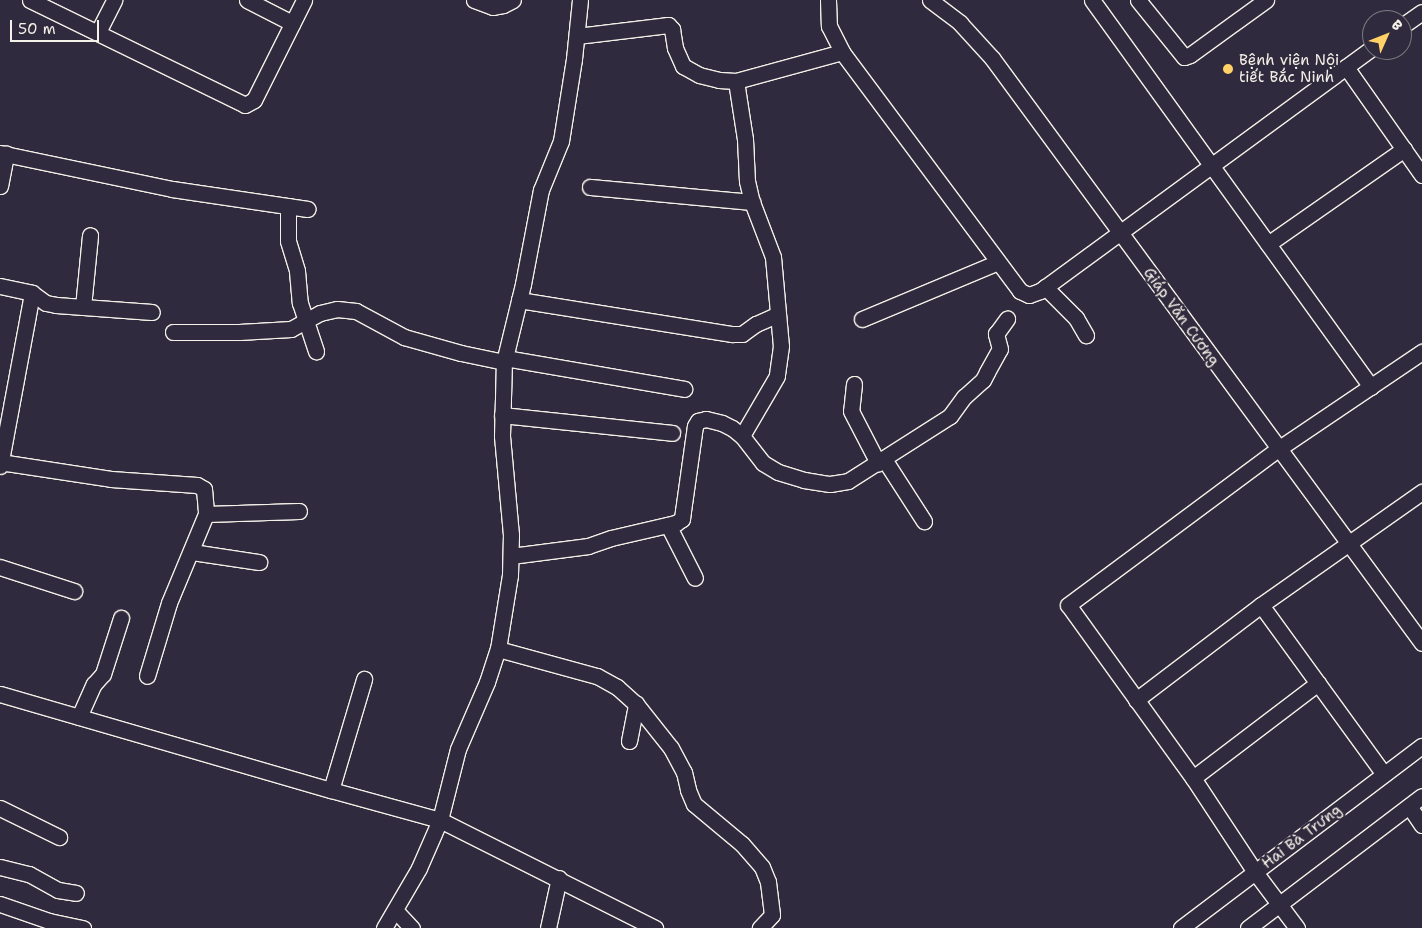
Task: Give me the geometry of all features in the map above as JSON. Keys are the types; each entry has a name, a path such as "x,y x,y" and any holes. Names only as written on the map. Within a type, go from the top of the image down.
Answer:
{"street":[{"path":"30,0 245,105 254,100 304,0"},
{"path":"98,32 114,0"},
{"path":"247,0 292,23"},
{"path":"474,0 493,7 504,5 513,0"},
{"path":"384,928 419,868 440,820 458,748 487,682 498,649 510,574 511,556 502,415 504,360 519,300 541,190 561,141 577,36 580,0"},
{"path":"828,0 829,26 842,52 1020,291 1029,295 1045,287 1362,55"},
{"name":"Giáp Văn Cương","path":"930,0 960,22 992,58 1422,643"},
{"path":"1092,0 1371,387"},
{"path":"1138,0 1184,57 1190,55 1263,1"},
{"path":"577,36 668,25 672,29 674,48 683,66 699,75 720,80 736,81 842,52"},
{"path":"1346,67 1422,175"},
{"path":"736,81 745,139 746,173 752,202 773,257 776,315 781,346 777,376 742,436"},
{"path":"1268,244 1404,150"},
{"path":"0,186 3,153 172,189 308,209"},
{"path":"590,187 752,202"},
{"path":"288,206 288,241 297,271 298,288 306,322 316,351"},
{"path":"83,307 90,235"},
{"path":"862,319 998,262"},
{"path":"0,286 32,293 46,303 152,312"},
{"path":"1045,287 1076,318 1086,335"},
{"path":"0,466 32,293"},
{"path":"519,300 732,334 742,334 756,324 776,315"},
{"path":"173,332 265,332 291,328 306,322 320,313 337,309 356,311 404,336 462,353 684,389"},
{"path":"511,556 588,546 611,538 668,525 682,519 695,426 698,421 706,419 722,423 742,436 762,463 778,472 804,480 830,484 848,481 950,416 964,397 982,380 1000,349 996,334 1007,319"},
{"path":"1297,928 1255,872 1193,778 1068,605 1278,449 1422,352"},
{"path":"854,384 851,411 881,461 924,521"},
{"path":"502,415 672,433"},
{"path":"0,462 111,479 197,485 204,489 206,514 192,552 169,603 147,676"},
{"path":"1136,700 1261,605 1422,492"},
{"path":"206,514 299,511"},
{"path":"668,525 695,578"},
{"path":"192,552 259,562"},
{"path":"0,567 74,590"},
{"path":"1261,605 1384,774"},
{"path":"79,716 94,684 103,674 120,618"},
{"path":"498,649 597,676 617,687 636,704 671,748 684,772 688,790 694,804 742,844 762,867 768,882 772,915 760,928"},
{"path":"331,790 364,679"},
{"path":"1193,778 1318,683"},
{"path":"0,694 440,820 559,878 655,928"},
{"path":"628,741 636,704"},
{"name":"Hai Bà Trưng","path":"1181,928 1422,746"},
{"path":"1248,928 1422,796"},
{"path":"1409,806 1422,825"},
{"path":"0,808 59,837"},
{"path":"0,867 29,874 58,890 76,893"},
{"path":"548,928 559,878"},
{"path":"0,904 49,921 83,928"},
{"path":"396,910 412,928"}],"place":[{"name":"Bệnh viện Nội tiết Bắc Ninh","path":"1228,69"}]}
